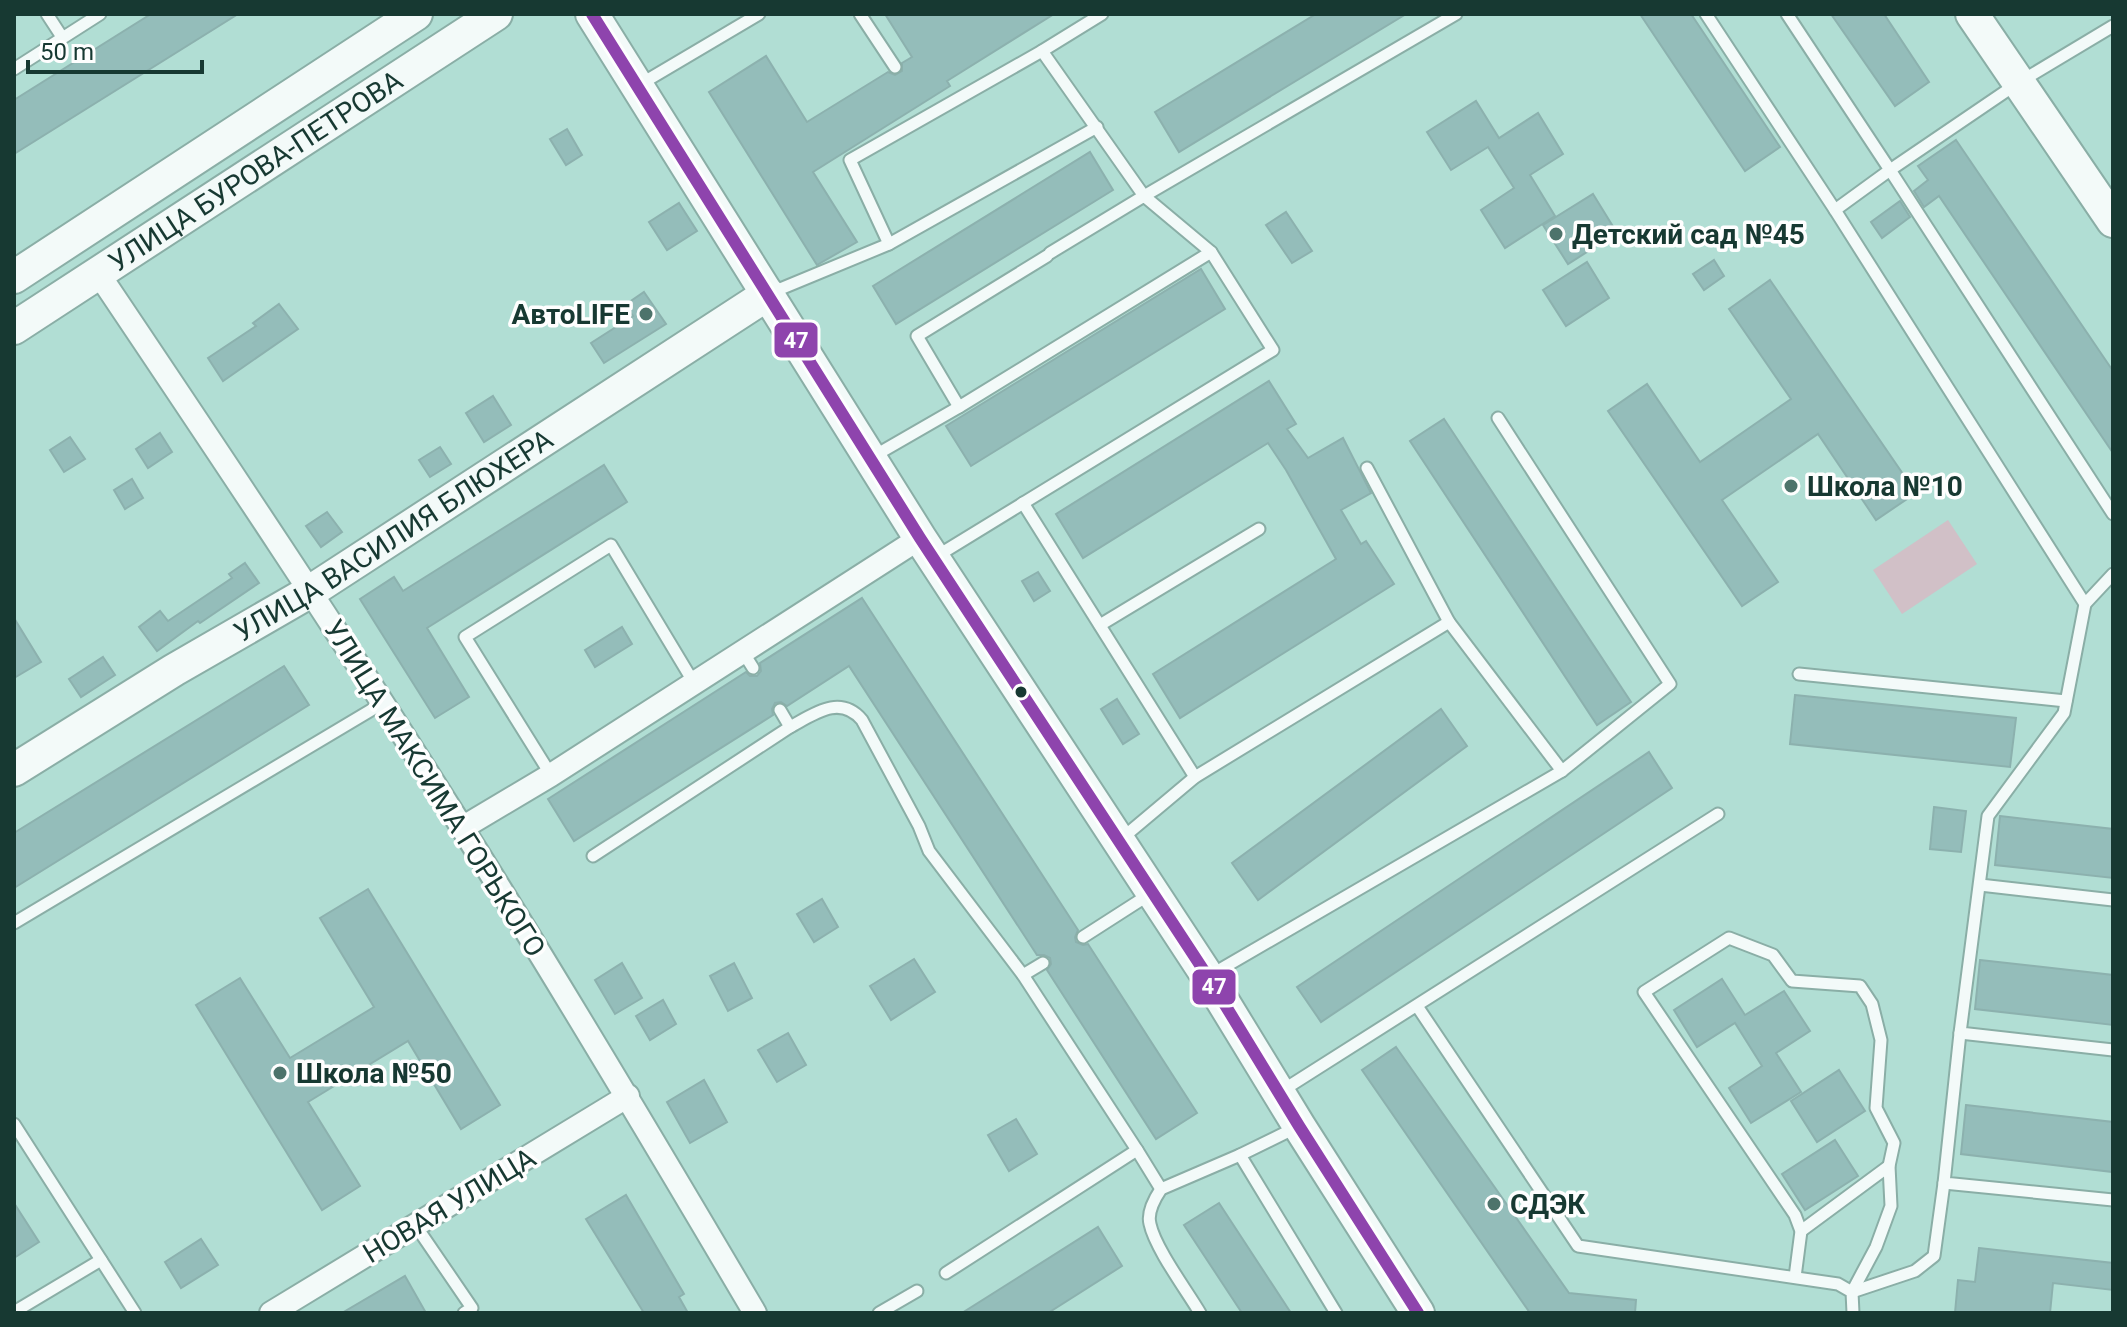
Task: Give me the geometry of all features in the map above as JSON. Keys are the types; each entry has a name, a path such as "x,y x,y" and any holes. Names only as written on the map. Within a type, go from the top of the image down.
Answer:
{"main road":[{"name":"УЛИЦА БУРОВА-ПЕТРОВА","path":"17,269 416,14"},
{"name":"УЛИЦА БУРОВА-ПЕТРОВА","path":"14,328 496,14"},
{"path":"592,14 926,548 1208,977 1418,1313"},
{"path":"1972,14 2113,221"},
{"name":"УЛИЦА ВАСИЛИЯ БЛЮХЕРА","path":"14,770 174,670 311,591 768,294"}],"street":[{"name":"УЛИЦА МАКСИМА ГОРЬКОГО","path":"98,273 311,591 462,828 628,1096 755,1313"},
{"path":"462,828 694,683 748,660 926,548"},
{"name":"НОВАЯ УЛИЦА","path":"271,1313 628,1096"}],"lane":[{"path":"47,14 62,37"},
{"path":"14,69 100,14"},
{"path":"638,85 759,14"},
{"path":"860,14 895,67"},
{"path":"889,244 850,160 1102,14"},
{"path":"959,407 917,336 1144,196 1456,14"},
{"path":"1706,14 1835,210 2085,604"},
{"path":"1787,14 2113,514"},
{"path":"1835,210 2018,83 2113,26"},
{"path":"926,548 1023,503 1273,350 1211,252 1144,196 1042,51"},
{"path":"920,105 927,117"},
{"path":"768,294 889,244 1097,127"},
{"path":"870,459 1211,252"},
{"path":"1208,977 1562,771 1670,684 1498,418"},
{"path":"1367,468 1449,622 1562,771"},
{"path":"1023,503 1195,777"},
{"path":"1100,625 1259,529"},
{"path":"551,775 465,637 611,545 694,683"},
{"path":"1417,1006 1578,1246 1838,1284 1852,1292 1915,1271 1934,1256 1988,816 2064,713 2085,604 2113,574"},
{"path":"1119,841 1195,777 1449,622"},
{"path":"1799,674 2066,701"},
{"path":"14,923 383,703"},
{"path":"593,856 790,727 820,711 847,707 855,711 912,813 929,851 1023,975 1161,1189"},
{"path":"780,710 790,727"},
{"path":"1279,1092 1718,814"},
{"path":"1980,885 2113,900"},
{"path":"1083,937 1153,893"},
{"path":"1795,1277 1801,1231 1795,1215 1644,992 1729,938 1773,955 1792,981 1860,986 1872,1004 1881,1040 1876,1108 1894,1143 1889,1166 1891,1206 1876,1247 1852,1292 1853,1313"},
{"path":"1023,975 1043,963"},
{"path":"1960,1033 2113,1050"},
{"path":"14,1124 135,1313"},
{"path":"1200,1313 1160,1247 1150,1224 1153,1205 1161,1189 1299,1126"},
{"path":"946,1273 1137,1150"},
{"path":"1240,1155 1336,1313"},
{"path":"1801,1231 1889,1166"},
{"path":"1944,1183 2113,1200"},
{"path":"416,1226 472,1308 464,1313"},
{"path":"14,1312 101,1260"},
{"path":"879,1313 917,1291"}],"shaded area":[{"path":"1948,520 1977,564 1902,614 1873,570"}],"building":[{"path":"151,14 238,14 14,154 14,100"},
{"path":"885,14 1054,14 947,81 950,86 813,172 857,242 817,265 709,92 766,56 807,122 888,72 895,75 902,71 902,63 912,57"},
{"path":"1316,14 1406,14 1179,152 1155,112"},
{"path":"1640,14 1691,14 1780,147 1745,171"},
{"path":"1831,14 1884,14 1929,82 1895,106"},
{"path":"1476,101 1499,138 1538,113 1563,154 1530,175 1555,216 1505,248 1481,210 1514,188 1488,147 1451,170 1427,132"},
{"path":"567,129 582,155 566,165 550,139"},
{"path":"1956,140 2113,371 2113,453 1939,196 1924,207 1914,191 1928,180 1918,166"},
{"path":"1090,152 1113,190 896,324 873,286"},
{"path":"1593,194 1617,233 1568,264 1543,225"},
{"path":"1900,201 1910,217 1882,238 1871,222"},
{"path":"679,203 697,231 667,250 649,222"},
{"path":"1286,212 1312,251 1292,263 1266,225"},
{"path":"1714,260 1724,276 1704,290 1693,274"},
{"path":"1587,262 1609,298 1566,326 1543,290"},
{"path":"1201,269 1225,309 971,466 946,426"},
{"path":"1770,280 1916,493 1876,520 1818,434 1722,500 1778,582 1742,606 1608,411 1647,384 1700,462 1791,399 1729,309"},
{"path":"644,292 666,324 604,363 591,343 633,316 625,305"},
{"path":"279,304 298,329 223,381 208,358 256,326 253,323"},
{"path":"1269,381 1296,424 1287,429 1308,458 1343,438 1371,493 1341,510 1361,544 1366,541 1394,584 1180,718 1153,674 1336,559 1286,470 1268,443 1083,558 1056,514"},
{"path":"493,396 511,425 484,442 466,413"},
{"path":"1444,419 1631,702 1597,725 1410,441"},
{"path":"160,433 172,452 148,468 136,449"},
{"path":"70,437 85,459 64,472 50,450"},
{"path":"440,447 451,464 430,477 419,460"},
{"path":"604,465 627,502 427,628 469,697 435,718 360,599 394,577 403,591"},
{"path":"132,479 143,498 125,509 114,490"},
{"path":"327,512 342,532 321,547 306,526"},
{"path":"245,563 259,583 157,651 139,627 160,611 168,621 232,578 229,574"},
{"path":"1038,572 1050,591 1034,601 1022,581"},
{"path":"862,598 1078,930 1076,942 1088,944 1197,1113 1156,1139 1047,970 1051,964 1050,958 1037,955 849,666 787,706 781,702 775,703 773,715 574,841 548,799 746,672 757,676 761,671 760,663"},
{"path":"14,618 41,662 14,678"},
{"path":"622,627 632,644 595,667 585,650"},
{"path":"103,657 115,675 81,697 69,679"},
{"path":"284,666 309,705 14,888 14,833"},
{"path":"1795,695 2016,718 2010,767 1790,744"},
{"path":"1117,699 1139,734 1123,744 1101,709"},
{"path":"1441,709 1467,746 1258,900 1232,863"},
{"path":"1649,752 1672,788 1321,1022 1297,987"},
{"path":"1934,807 1966,811 1961,852 1930,849"},
{"path":"2000,816 2113,829 2113,878 1995,865"},
{"path":"368,889 500,1105 461,1129 408,1041 308,1102 360,1186 322,1210 196,1005 240,978 290,1058 374,1007 320,918"},
{"path":"822,899 838,927 814,942 797,914"},
{"path":"914,959 935,992 891,1020 870,986"},
{"path":"1980,960 2113,975 2113,1025 1975,1009"},
{"path":"622,963 642,998 615,1014 595,980"},
{"path":"734,963 752,998 728,1011 710,976"},
{"path":"1722,979 1745,1015 1784,991 1810,1031 1776,1053 1801,1092 1751,1123 1729,1088 1762,1066 1735,1023 1697,1047 1674,1010"},
{"path":"663,1000 676,1024 650,1040 636,1016"},
{"path":"788,1033 806,1065 777,1082 758,1050"},
{"path":"1396,1047 1569,1293 1636,1300 1635,1313 1530,1313 1362,1070"},
{"path":"1839,1070 1865,1111 1817,1142 1791,1101"},
{"path":"704,1080 727,1122 690,1143 667,1102"},
{"path":"1966,1105 2113,1122 2113,1172 1961,1154"},
{"path":"1016,1119 1037,1154 1009,1171 988,1135"},
{"path":"1835,1140 1858,1176 1805,1210 1782,1174"},
{"path":"626,1195 684,1294 679,1297 688,1313 644,1313 586,1219"},
{"path":"14,1203 39,1242 14,1258"},
{"path":"1219,1203 1291,1313 1242,1313 1184,1225"},
{"path":"1098,1227 1122,1266 1048,1313 962,1313"},
{"path":"201,1239 218,1265 181,1288 165,1262"},
{"path":"1979,1248 2113,1263 2113,1290 2053,1283 2050,1313 1955,1313 1958,1280 1975,1282"},
{"path":"405,1276 426,1313 342,1313"}],"transit line":[{"name":"47","path":"592,14 920,538 1208,977 1418,1313"}],"place":[{"name":"Детский сад №45","path":"1556,234"},
{"name":"АвтоLIFE","path":"646,314"},
{"name":"Школа №10","path":"1791,486"},
{"name":"Школа №50","path":"280,1073"},
{"name":"СДЭК","path":"1494,1204"}]}
